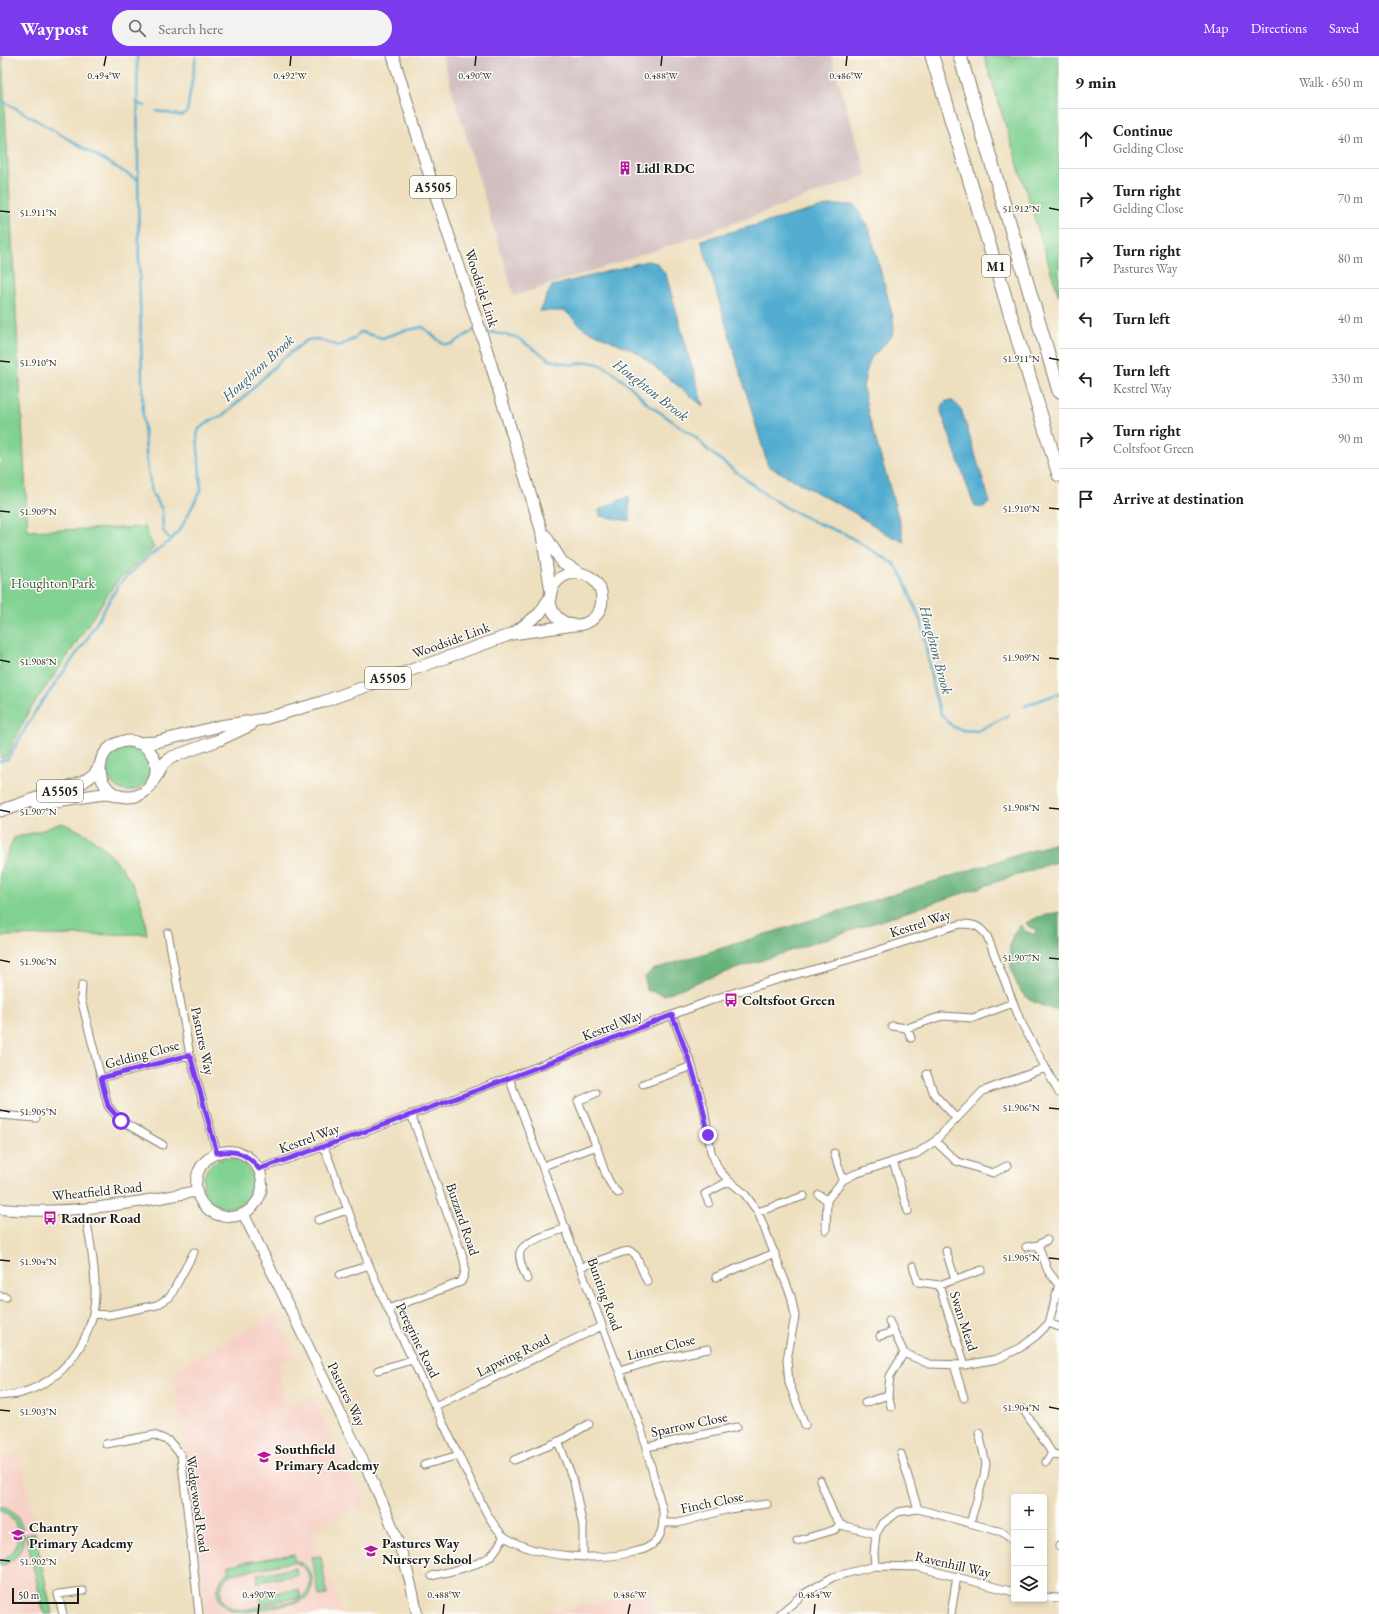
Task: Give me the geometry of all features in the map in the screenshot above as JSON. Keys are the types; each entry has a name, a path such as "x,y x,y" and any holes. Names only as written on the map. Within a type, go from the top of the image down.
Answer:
{"highway":[{"name":"M1","path":"932,56 1059,476"},
{"name":"M1","path":"960,57 1059,391"}],"main road":[{"name":"Woodside Link","path":"393,56 438,206 486,348 541,529 550,594 540,613 512,634"},
{"name":"Woodside Link","path":"541,529 558,558 567,566 578,572"},
{"name":"A5505","path":"578,572 586,574 596,580 603,594 603,602 596,617 590,622 582,625 567,624 556,616 552,610 550,594 554,585 564,575 578,572"},
{"name":"Woodside Link","path":"5,809 83,782 94,774 108,750 122,742 156,742 220,726 264,719 322,702 512,634 574,625"},
{"name":"Woodside Link","path":"5,809 96,795 106,794 124,797 139,795 151,786 163,764 172,757 219,740 264,719"},
{"path":"136,743 143,746 153,757 156,771 155,779"},
{"path":"101,763 103,781 115,794 124,797"}],"street":[{"name":"Kestrel Way","path":"259,1169 324,1147 509,1078 706,1002 845,961 958,924 972,924 978,926 987,936 1013,1003"},
{"name":"Pastures Way","path":"168,933 190,1055 217,1153"},
{"name":"Gelding Close","path":"82,985 81,999 108,1106 121,1121 163,1145"},
{"path":"892,1026 907,1028 942,1016 973,1018 1013,1003 1059,1093"},
{"path":"672,1015 692,1066 704,1108 711,1152 719,1170 729,1181 744,1193 758,1212 791,1296 795,1316 787,1360 789,1383 805,1425"},
{"path":"907,1028 911,1038"},
{"name":"Gelding Close","path":"101,1078 190,1055"},
{"path":"643,1084 692,1066"},
{"path":"826,1230 827,1200 843,1180 855,1174 916,1154 935,1141 983,1091 1045,1068"},
{"path":"927,1074 934,1094 956,1118"},
{"name":"Bunting Road","path":"509,1078 620,1371 647,1447 663,1512 663,1523"},
{"path":"596,1093 578,1101 597,1146 606,1175 618,1193"},
{"name":"Buzzard Road","path":"388,1309 461,1282 465,1275 466,1267 411,1114"},
{"path":"0,1115 36,1118"},
{"path":"935,1141 956,1161 993,1172 1007,1166"},
{"path":"543,1166 597,1146"},
{"name":"Peregrine Road","path":"324,1147 347,1210 388,1309 458,1456 493,1524 504,1536 522,1545 550,1553 583,1557 627,1554 646,1548 655,1542 661,1534 663,1523"},
{"path":"227,1151 246,1155 254,1161 259,1169 262,1180 262,1190 259,1200 252,1209 244,1214 234,1217 224,1217 214,1214 200,1201 196,1191 198,1173 202,1164 217,1153 227,1151"},
{"path":"834,1153 843,1180"},
{"path":"893,1161 908,1211"},
{"path":"708,1203 705,1194 729,1181"},
{"name":"Wheatfield Road","path":"0,1209 26,1211 84,1210 196,1191"},
{"path":"819,1195 827,1200"},
{"path":"758,1212 804,1196"},
{"path":"0,1396 24,1392 44,1383 65,1367 84,1342 93,1314 95,1294 93,1269 84,1210"},
{"path":"318,1220 347,1210"},
{"name":"Pastures Way","path":"244,1214 382,1500 404,1557 418,1614"},
{"path":"527,1279 520,1259 522,1247 566,1228"},
{"path":"1026,1247 1038,1245 1047,1240"},
{"path":"1038,1245 1048,1271 1058,1284 1049,1323 1059,1327"},
{"path":"946,1251 955,1279"},
{"path":"93,1314 108,1315 157,1305 170,1297 194,1252"},
{"path":"581,1267 623,1252 630,1252 636,1256 647,1281"},
{"path":"716,1276 774,1253"},
{"path":"340,1275 369,1265"},
{"path":"913,1266 918,1282 939,1285 982,1270"},
{"name":"Swan Mead","path":"939,1285 965,1365"},
{"path":"889,1321 904,1353 890,1376 888,1395 891,1407"},
{"name":"Swan Mead","path":"904,1353 929,1364 965,1365 997,1359 1020,1348 1036,1336 1049,1323"},
{"name":"Lapwing Road","path":"435,1406 602,1326"},
{"path":"880,1336 893,1332"},
{"name":"Linnet Close","path":"620,1371 655,1360 708,1349"},
{"path":"378,1370 412,1360"},
{"name":"Swan Mead","path":"954,1365 964,1398"},
{"path":"864,1403 888,1395"},
{"path":"1023,1409 1056,1455 1046,1462"},
{"path":"514,1460 558,1441 588,1424"},
{"name":"Sparrow Close","path":"647,1447 737,1427"},
{"path":"970,1523 984,1476 986,1464 979,1433"},
{"name":"Wedgewood Road","path":"106,1444 154,1435 169,1441 181,1455 199,1614"},
{"path":"558,1441 574,1482 582,1527 583,1557"},
{"path":"901,1454 918,1509"},
{"path":"424,1465 458,1456"},
{"path":"820,1480 832,1513 841,1525 876,1534"},
{"name":"Finch Close","path":"663,1523 678,1523 729,1509 767,1504"},
{"path":"875,1566 874,1553 876,1534 882,1524 898,1512 918,1509 1002,1532 1011,1539"},
{"path":"796,1541 834,1530 841,1525"},
{"path":"432,1576 479,1562 489,1557 498,1547 504,1536"},
{"name":"Ravenhill Way","path":"780,1614 802,1595 833,1577 875,1566 918,1567 1011,1591"},
{"path":"951,1614 957,1576"},
{"path":"63,1614 58,1594 83,1591"},
{"path":"1047,1597 1059,1598"}],"shaded area":[{"path":"442,56 831,56 867,175 681,242 514,296"},
{"name":"Southfield Primary Academy","path":"275,1314 296,1358 279,1365 286,1407 288,1408 313,1397 366,1506 314,1528 312,1533 344,1614 206,1614 174,1370"},
{"name":"Chantry Primary Academy","path":"20,1453 53,1614 0,1614 0,1457"},
{"path":"651,1594 654,1614 532,1614"}],"green space":[{"name":"Houghton Park","path":"0,56 2,56 28,531 145,527 154,548 116,582 63,663 29,711 7,756 0,758"},
{"path":"984,56 1059,56 1059,297"},
{"path":"125,747 133,747 145,753 151,765 151,773 145,785 133,791 125,791 113,785 107,773 107,765 113,753"},
{"path":"62,823 93,839 116,860 129,878 138,896 142,906 147,934 0,936 0,871 14,838"},
{"path":"1059,842 1059,861 703,980 664,995 646,990 645,977 652,970"},
{"path":"1059,912 1059,1011 1035,1003 1023,994 1018,987 1012,969 1010,949 1011,939 1015,931 1021,925 1025,931 1035,935 1036,929 1029,927 1026,923 1038,917"},
{"path":"228,1158 242,1162 249,1169 253,1183 249,1197 242,1204 228,1208 214,1204 207,1197 203,1183 207,1169 214,1162"},
{"path":"0,1506 10,1511 18,1518 24,1536 18,1554 10,1561 0,1566 0,1560 8,1556 14,1550 18,1536 14,1521 8,1515 0,1511"},
{"path":"35,1533 52,1614 44,1614 26,1535"},
{"path":"294,1554 295,1561 302,1563 307,1567 312,1578 313,1585 311,1591 302,1601 257,1610 235,1612 222,1604 218,1597 219,1586 222,1579 229,1572 229,1565","holes":["294,1562 302,1566 308,1574 310,1585 304,1596 285,1603 247,1609 235,1609 229,1607 222,1599 221,1588 226,1578 231,1574"]},
{"path":"321,1556 327,1595 319,1596 312,1557"},
{"path":"296,1568 297,1575 258,1582 257,1574"},
{"path":"299,1589 301,1597 261,1604 260,1595"}],"water":[{"path":"830,205 855,205 869,228 893,317 894,330 892,336 871,358 863,388 869,417 900,523 904,542 887,534 851,511 768,466 701,240"},
{"path":"647,261 657,263 666,275 703,406 635,351 584,329 565,311 539,311 552,286"},
{"path":"946,401 953,401 961,409 988,496 989,503 986,506 975,506 971,497 941,411"},
{"path":"629,496 630,521 600,516 599,510"}],"waterway":[{"path":"137,56 139,265 143,416 147,464 152,493 162,509 163,531 171,540"},
{"path":"157,111 182,116 187,112 196,56"},
{"path":"0,99 138,180"},
{"path":"137,103 145,106"},
{"name":"Houghton Brook","path":"0,761 8,759 35,712 87,639 119,584 148,557 171,540 182,526 201,490 197,435 199,429 209,421 222,416 244,397 281,360 307,340 317,339 339,346 354,339 360,332 382,338 403,331 423,327 443,344 452,344 474,330 477,330"},
{"name":"Houghton Brook","path":"484,331 516,337 550,360 572,365 588,362 599,364 610,370 631,387 648,404 695,437 710,452 765,494 787,508 817,523 845,534 893,563 901,573 922,625 934,692 941,714 953,727 963,730 977,731 1009,715"},
{"name":"Houghton Brook","path":"1025,706 1057,694 1059,695"}],"place":[{"name":"Lidl RDC","path":"625,168"},
{"name":"Coltsfoot Green","path":"731,1000"},
{"name":"Radnor Road","path":"50,1218"},
{"name":"Southfield Primary Academy","path":"264,1457"},
{"name":"Chantry Primary Academy","path":"18,1535"},
{"name":"Pastures Way Nursery School","path":"371,1551"}],"route":[{"path":"121,1121 108,1106 101,1078 190,1055 217,1153 227,1151 246,1155 254,1161 259,1169 324,1147 672,1015 692,1066 704,1108 708,1135"}]}
